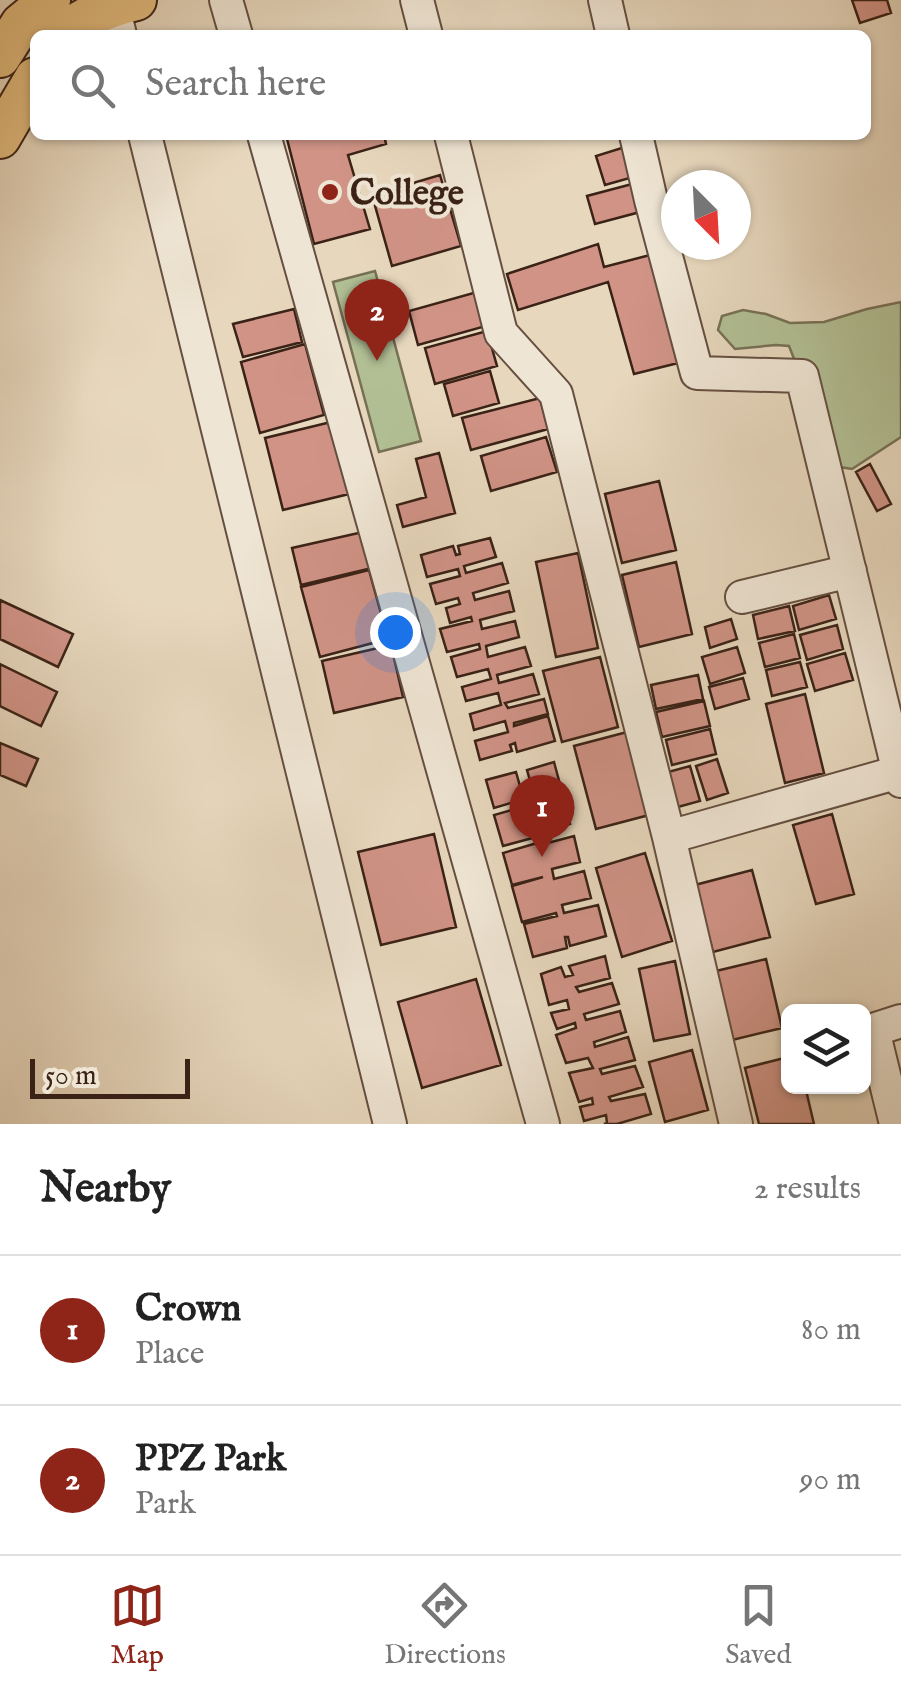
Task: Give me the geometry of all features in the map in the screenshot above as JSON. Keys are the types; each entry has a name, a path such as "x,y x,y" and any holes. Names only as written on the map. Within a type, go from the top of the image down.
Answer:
{"main road":[{"path":"0,16 13,0"},
{"path":"0,57 21,24 50,0"},
{"path":"69,30 113,10"},
{"path":"57,30 113,10"},
{"path":"0,92 30,46"},
{"path":"0,138 30,87"}],"street":[{"path":"226,0 235,30"},
{"path":"418,0 425,30"},
{"path":"605,0 612,30"},
{"path":"146,140 390,1124"},
{"path":"265,140 542,1124"},
{"path":"452,140 500,333 556,394 670,837 736,1124"},
{"path":"637,140 697,373 802,376 850,572 891,694 900,776 670,837"},
{"path":"742,597 850,572"},
{"path":"896,1124 873,1030 901,1021"}],"green space":[{"path":"375,271 421,441 379,452 333,282"},
{"path":"901,302 901,437 852,469 840,467 834,461 789,346 735,349 718,330 722,316 743,310 790,323 824,322"}],"building":[{"path":"852,0 887,0 891,13 860,23"},
{"name":"College","path":"287,140 385,140 386,144 348,155 370,229 314,244"},
{"path":"628,146 637,176 605,185 596,156"},
{"path":"440,175 461,246 392,266 372,195"},
{"path":"632,184 640,212 595,224 587,196"},
{"path":"598,244 604,267 650,255 678,363 634,374 608,282 518,310 507,274"},
{"path":"477,292 486,326 418,345 409,311"},
{"path":"294,309 302,342 243,357 233,324"},
{"path":"487,331 497,366 435,384 425,348"},
{"path":"305,344 324,415 260,433 241,362"},
{"path":"490,371 499,403 453,416 444,384"},
{"path":"540,398 548,429 471,450 462,418"},
{"path":"331,422 349,494 283,510 265,438"},
{"path":"546,437 557,472 491,491 481,456"},
{"path":"439,453 455,513 403,527 397,505 426,497 416,459"},
{"path":"870,464 891,504 877,511 856,472"},
{"path":"659,481 676,550 622,563 605,494"},
{"path":"363,532 372,568 301,585 292,548"},
{"path":"490,538 496,557 464,566 466,573 502,563 508,583 473,593 475,600 509,591 514,611 480,620 482,629 515,621 519,637 486,646 488,657 525,647 531,666 497,675 499,683 533,674 539,694 505,703 508,708 544,699 548,714 514,726 548,716 555,741 517,752 515,743 510,745 512,751 480,760 475,741 508,732 505,721 474,730 470,714 501,705 498,693 466,701 462,687 491,679 488,669 457,677 451,657 480,649 479,644 447,652 440,629 472,621 471,617 450,623 446,608 460,604 458,598 436,604 430,584 460,576 458,569 427,577 421,555 453,546 456,555 460,554 458,546"},
{"path":"578,553 598,648 556,657 536,562"},
{"path":"676,562 692,634 639,647 622,575"},
{"path":"369,570 388,639 320,657 301,587"},
{"path":"829,595 836,619 799,630 793,606"},
{"path":"0,600 73,634 58,667 0,639"},
{"path":"789,606 795,631 758,639 753,615"},
{"path":"731,619 737,639 710,648 705,627"},
{"path":"837,625 843,649 807,660 800,635"},
{"path":"794,634 800,658 765,667 759,643"},
{"path":"391,645 403,697 334,713 322,661"},
{"path":"737,647 745,673 710,684 702,657"},
{"path":"845,653 853,680 815,691 807,664"},
{"path":"600,657 618,727 562,742 543,671"},
{"path":"800,662 807,687 772,696 766,670"},
{"path":"0,664 57,692 41,726 0,706"},
{"path":"698,675 703,699 656,709 651,685"},
{"path":"743,678 749,699 715,709 709,687"},
{"path":"805,694 824,773 785,783 766,704"},
{"path":"704,701 710,726 662,737 656,712"},
{"path":"710,729 716,754 672,765 666,740"},
{"path":"627,732 649,815 596,829 574,746"},
{"path":"0,743 38,759 26,786 0,775"},
{"path":"717,759 728,793 707,800 696,766"},
{"path":"554,762 561,788 531,796 533,807 563,798 570,824 541,832 544,844 574,836 580,862 552,869 554,879 584,871 591,898 562,905 564,913 598,905 606,936 570,946 565,937 567,948 533,957 524,924 557,916 556,913 522,922 512,886 543,877 512,885 503,853 537,843 536,837 503,846 494,815 526,806 524,799 494,808 486,780 516,772 520,786 531,784 527,770"},
{"path":"690,766 700,801 678,807 668,772"},
{"path":"832,814 854,894 816,904 793,825"},
{"path":"434,834 456,927 381,945 358,852"},
{"path":"645,853 672,941 622,957 596,868"},
{"path":"752,870 770,937 713,952 695,885"},
{"path":"605,956 610,978 576,987 579,992 612,983 619,1004 584,1014 586,1020 620,1011 626,1032 594,1042 595,1047 628,1037 635,1060 600,1069 602,1074 635,1066 643,1087 609,1097 611,1101 645,1094 651,1114 617,1124 604,1124 606,1115 584,1121 580,1107 593,1104 592,1098 579,1102 569,1073 593,1068 588,1058 566,1063 556,1035 576,1028 575,1023 557,1029 551,1013 569,1009 567,1000 549,1005 541,974 561,967 565,977 573,975 569,966"},
{"path":"766,959 781,1028 728,1041 712,972"},
{"path":"675,961 690,1034 654,1041 639,969"},
{"path":"476,979 501,1065 422,1088 398,1002"},
{"path":"692,1050 708,1110 665,1122 649,1062"},
{"path":"781,1059 781,1094 807,1094 814,1124 759,1124 745,1068"}],"place":[{"name":"College","path":"330,192"},
{"name":"PPZ Park","path":"377,361"},
{"name":"Crown","path":"542,857"}]}
